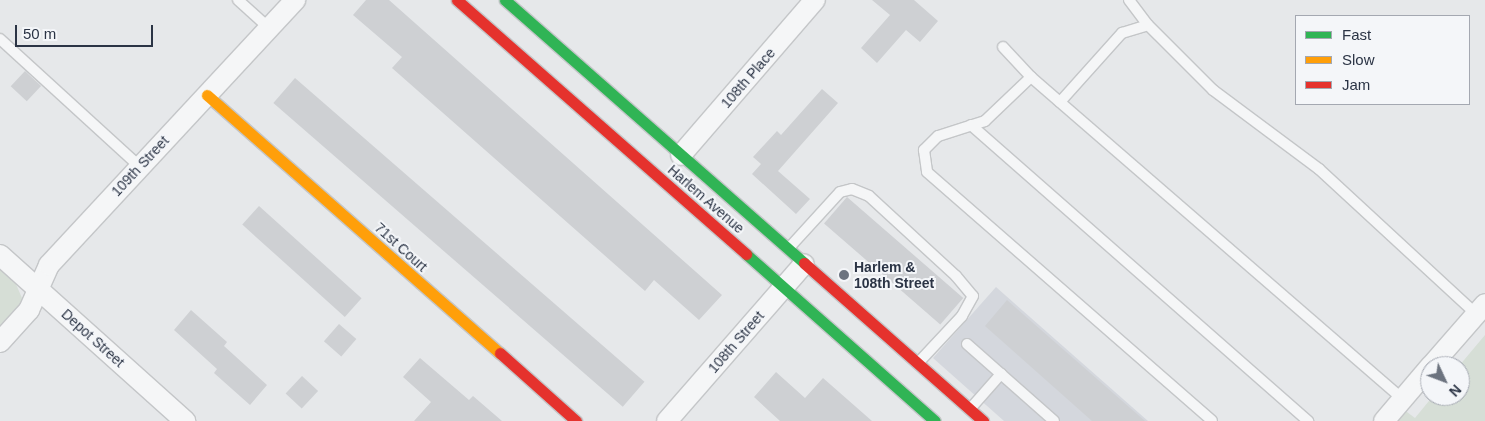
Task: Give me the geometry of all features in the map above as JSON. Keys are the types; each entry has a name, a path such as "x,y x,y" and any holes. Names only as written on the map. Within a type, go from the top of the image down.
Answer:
{"main road":[{"name":"Harlem Avenue","path":"457,0 935,421"},
{"name":"Harlem Avenue","path":"506,0 983,421"},
{"name":"71st Court","path":"207,95 576,421"}],"street":[{"name":"109th Street","path":"0,342 29,310 49,265 295,0"},
{"name":"108th Place","path":"681,155 815,0"},
{"name":"Depot Street","path":"0,255 185,421"},
{"name":"108th Street","path":"667,421 804,264"},
{"path":"1440,356 1480,309"},
{"path":"1384,421 1420,379"}],"lane":[{"path":"238,0 269,28"},
{"path":"1129,0 1148,25 1213,90 1319,169 1480,309"},
{"path":"1060,102 1122,33 1148,25"},
{"path":"0,39 140,167"},
{"path":"1003,47 1031,77 1403,398"},
{"path":"1031,77 985,120 938,136 924,150 927,172 1212,421"},
{"path":"971,125 1308,421"},
{"path":"787,250 840,192 852,189 869,196 956,276 973,296 962,316 918,364"},
{"path":"967,344 1047,419"},
{"path":"970,410 1001,374"}],"shaded area":[{"path":"0,268 15,282 22,298 20,306 0,329"},
{"path":"996,287 1148,421 1004,421 933,358"},
{"path":"1485,335 1485,421 1392,421 1403,409 1415,418 1425,406 1470,406 1470,356 1467,356"}],"building":[{"path":"366,0 389,0 722,295 699,320 654,280 645,291 392,68 402,57 353,15"},
{"path":"872,0 914,0 938,21 920,42 906,30 877,63 861,48 890,15"},
{"path":"25,71 41,86 27,101 11,86"},
{"path":"295,78 644,382 623,407 273,103"},
{"path":"822,89 838,103 778,171 810,199 796,214 752,174 761,164 753,157 777,131 781,135"},
{"path":"847,197 963,298 940,324 824,223"},
{"path":"259,206 362,298 345,317 242,225"},
{"path":"1007,300 1145,421 1092,421 985,326"},
{"path":"191,310 227,342 224,346 267,385 250,405 214,373 217,369 174,330"},
{"path":"339,324 356,339 341,356 324,341"},
{"path":"420,358 469,400 473,396 502,421 414,421 431,402 403,377"},
{"path":"776,372 805,398 823,378 872,421 780,421 754,397"},
{"path":"302,376 318,391 302,409 286,394"}],"traffic: fast":[{"path":"505,0 804,263"},
{"path":"746,254 935,421"}],"traffic: slow":[{"path":"207,95 500,353"}],"traffic: jam":[{"path":"457,0 746,254"},
{"path":"804,263 983,421"},
{"path":"500,353 576,421"}],"place":[{"name":"Harlem & 108th Street","path":"844,275"}]}
